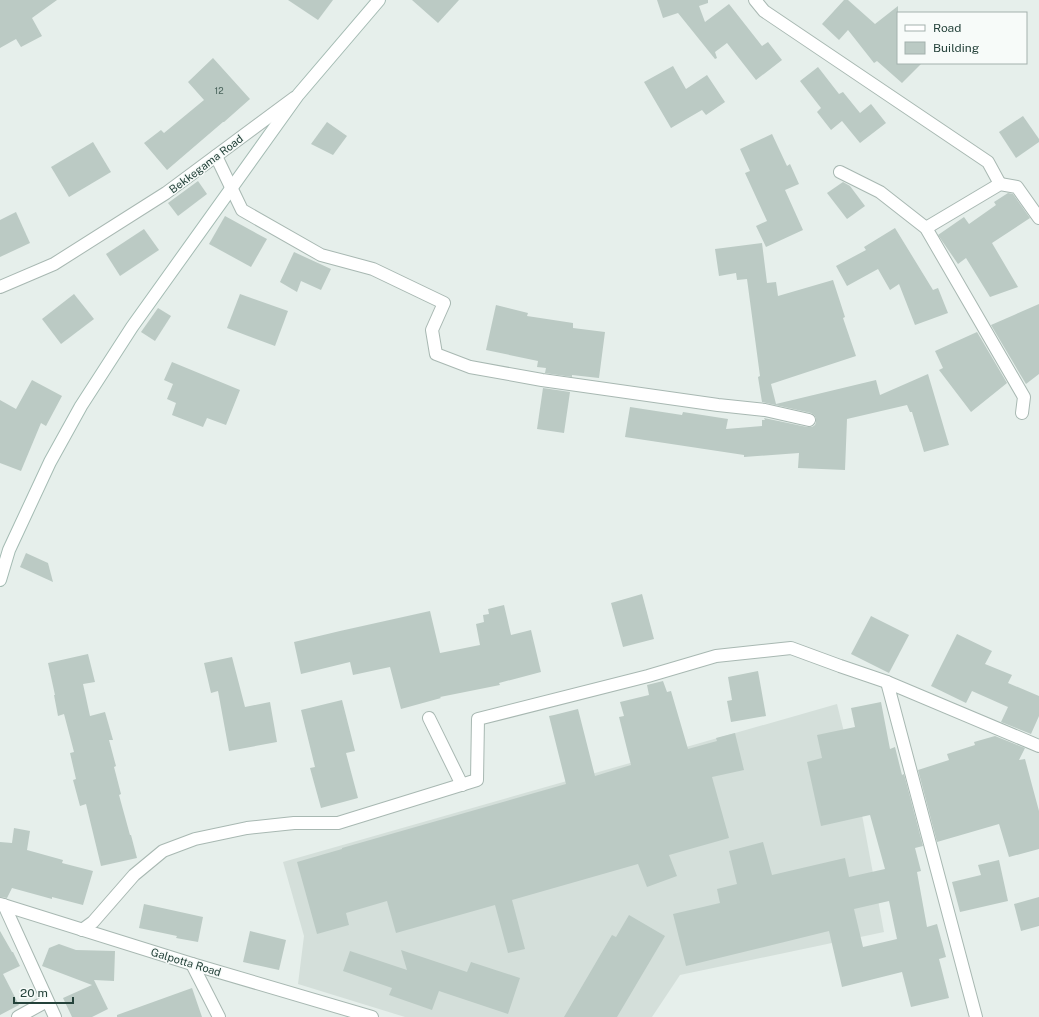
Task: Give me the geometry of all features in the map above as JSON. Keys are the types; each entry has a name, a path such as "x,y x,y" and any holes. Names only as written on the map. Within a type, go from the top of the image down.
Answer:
{"street":[{"name":"Bekkegama Road","path":"0,287 54,264 166,193 298,95 379,0"},
{"path":"755,0 764,11 988,162 1000,184"},
{"path":"0,580 15,536 50,462 81,406 132,327 298,95"},
{"path":"216,156 242,210 322,255 373,270 444,303 432,330 436,354 470,367 542,380 718,405 765,410 809,420"},
{"path":"840,172 880,192 926,228 1024,397 1022,413"},
{"path":"926,228 1000,184 1017,188 1039,218"},
{"path":"82,930 93,922 134,875 163,851 195,839 247,828 294,823 338,823 477,780 478,719 648,676 716,656 791,648 887,682 1039,746"},
{"path":"887,682 976,1017"},
{"path":"429,718 462,785"},
{"path":"2,904 55,1017"},
{"name":"Galpotta Road","path":"2,904 192,964 372,1017"},
{"path":"192,964 219,1017"},
{"path":"18,1017 47,1001"}],"shaded area":[{"path":"837,704 863,820 884,932 680,975 652,1017 405,1017 298,984 304,936 283,862"}],"building":[{"path":"0,0 57,0 32,18 42,36 21,47 16,39 0,48"},
{"path":"288,0 333,0 318,20"},
{"path":"412,0 459,0 438,23"},
{"path":"657,0 708,0 708,3 699,6 705,22 729,4 762,46 768,42 782,60 756,80 727,43 715,52 717,58 715,59 678,13 663,18"},
{"path":"844,0 848,0 875,24 898,6 897,64 921,64 902,83 877,61 874,63 848,30 839,40 822,24"},
{"path":"213,58 250,99 167,170 144,143 161,130 164,133 204,100 188,82"},
{"path":"673,66 686,89 707,75 725,102 706,115 702,110 671,128 644,82"},
{"path":"818,67 839,94 843,92 860,113 871,104 886,123 860,143 842,121 831,130 817,112 821,108 800,81"},
{"path":"1023,116 1039,139 1039,142 1016,158 999,132"},
{"path":"327,122 347,136 333,155 311,144"},
{"path":"772,134 787,166 790,164 799,184 785,190 803,230 766,247 756,226 767,221 745,173 750,171 740,149"},
{"path":"93,142 111,172 69,197 51,167"},
{"path":"198,181 207,194 178,216 168,203"},
{"path":"843,182 850,186 865,206 847,219 827,193"},
{"path":"1008,193 1013,194 1030,218 992,243 1018,287 990,297 966,258 958,264 938,235 964,217 969,224 996,205 994,202"},
{"path":"16,212 30,243 0,257 0,220"},
{"path":"225,216 267,239 251,267 209,244"},
{"path":"895,228 933,290 938,288 948,313 915,325 899,284 890,290 878,269 847,286 836,266 866,250 864,247"},
{"path":"144,229 159,250 120,276 106,254"},
{"path":"762,243 767,283 776,282 778,296 833,280 845,317 843,318 856,356 771,384 776,404 876,380 880,395 928,374 949,445 924,452 912,412 910,412 907,405 847,419 845,470 798,468 799,453 744,457 744,455 625,437 630,407 682,415 683,412 728,419 726,429 762,426 762,420 765,420 764,418 807,427 812,427 815,425 816,418 811,413 762,402 747,279 737,280 736,273 719,276 715,249"},
{"path":"294,252 331,269 321,290 301,281 297,292 280,282"},
{"path":"74,294 94,319 61,344 42,319"},
{"path":"240,294 288,311 275,346 227,328"},
{"path":"1039,304 1039,374 1026,384 991,325"},
{"path":"496,305 528,313 527,316 573,323 573,328 605,332 599,378 572,375 572,377 545,373 546,368 537,367 538,361 486,350"},
{"path":"158,308 171,316 155,341 141,332"},
{"path":"977,332 1007,383 971,412 939,370 943,368 935,351"},
{"path":"172,362 240,390 226,425 207,418 203,427 172,415 176,403 167,399 173,384 164,380"},
{"path":"32,380 62,396 46,426 41,423 21,471 0,463 0,400 16,409"},
{"path":"543,388 570,392 564,433 537,429"},
{"path":"26,553 48,563 53,582 20,567"},
{"path":"642,594 654,639 623,647 611,603"},
{"path":"504,605 511,635 531,630 541,672 499,683 500,685 440,697 441,698 401,709 390,667 353,675 350,662 301,674 294,642 430,611 440,653 480,645 476,624 484,622 483,615 489,614 488,609"},
{"path":"871,616 909,635 889,673 851,654"},
{"path":"957,634 992,651 985,664 1012,675 1008,683 1039,696 1039,716 1031,734 1001,722 1008,707 972,691 966,703 931,686"},
{"path":"88,654 95,682 83,684 90,716 105,712 113,740 109,740 116,766 114,767 121,794 119,795 137,858 101,866 86,804 80,806 73,780 76,779 70,753 74,752 64,714 58,716 48,663"},
{"path":"232,657 245,707 270,702 277,742 229,751 218,691 211,693 204,663"},
{"path":"758,671 766,716 731,722 727,701 732,700 728,677"},
{"path":"663,681 667,692 671,691 688,749 717,741 716,738 735,733 744,770 712,777 729,838 669,855 677,876 647,887 638,864 512,900 525,949 508,953 495,905 396,933 387,901 346,913 349,925 317,934 297,862 566,784 549,716 578,709 595,776 631,765 619,717 624,716 620,702 649,695 647,685"},
{"path":"342,700 355,751 346,753 358,798 321,808 310,768 315,767 301,710"},
{"path":"881,702 890,749 895,747 902,775 904,774 923,846 915,848 921,871 917,872 927,927 937,924 946,957 939,959 949,998 911,1007 902,972 842,987 829,931 686,966 673,914 720,903 717,889 737,884 729,851 763,842 772,875 845,858 849,877 885,869 870,815 821,826 807,762 822,758 817,735 855,727 851,708","holes":["889,901 897,939 863,947 854,909"]},
{"path":"995,736 1025,748 1019,760 1025,759 1039,811 1039,849 1009,857 999,824 937,842 918,770 949,760 947,754 975,745 974,742"},
{"path":"14,828 30,831 27,850 63,860 62,863 93,871 83,905 52,897 52,899 12,888 7,898 0,897 0,842 12,843"},
{"path":"999,860 1008,901 960,912 952,882 981,875 978,865"},
{"path":"1039,897 1039,926 1021,931 1014,904"},
{"path":"144,904 203,917 198,942 139,928"},
{"path":"629,915 665,936 617,1017 564,1017 612,935 616,937"},
{"path":"0,931 20,966 3,974 19,1005 0,1015"},
{"path":"250,931 286,940 279,970 243,962"},
{"path":"59,944 76,950 115,951 114,981 94,980 108,1009 92,1017 72,1017 63,998 92,985 42,966 49,948"},
{"path":"401,950 467,972 471,962 520,978 508,1014 439,991 432,1010 389,995 392,988 343,971 350,951 407,970"},
{"path":"192,988 202,1017 117,1017 117,1015"}]}
